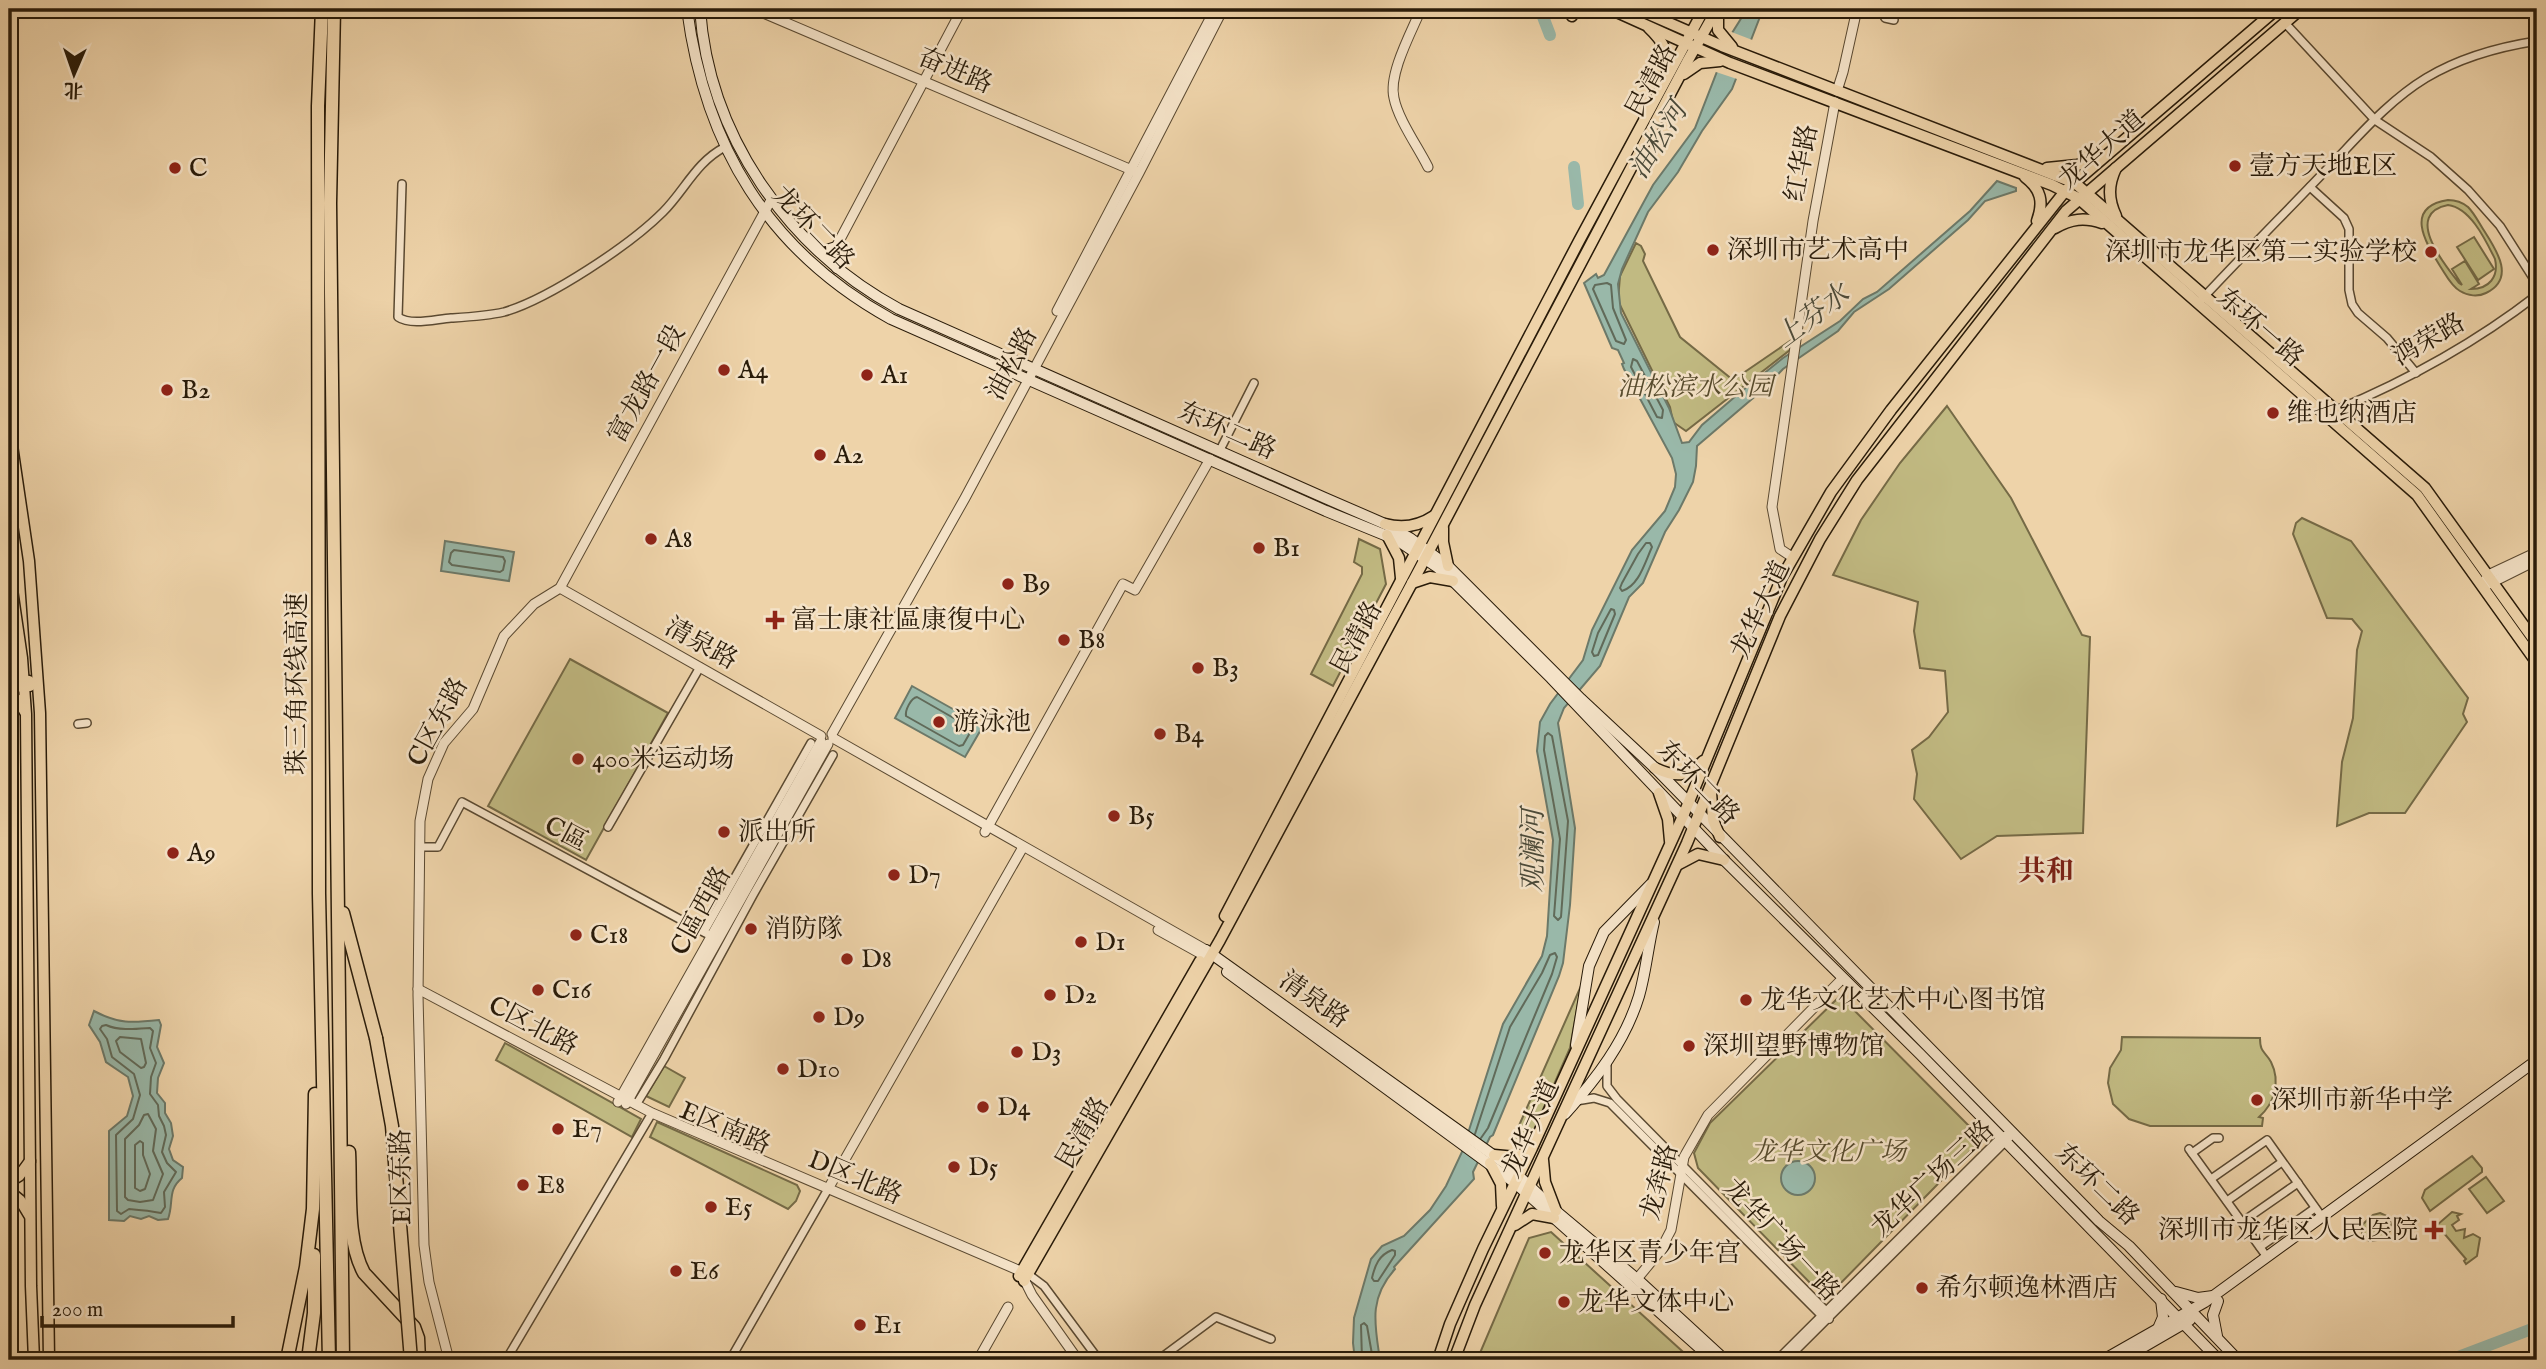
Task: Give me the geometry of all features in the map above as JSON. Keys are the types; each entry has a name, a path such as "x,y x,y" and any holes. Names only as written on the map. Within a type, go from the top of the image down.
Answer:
{"highway":[{"name":"珠三角环线高速","path":"322,9 318,106 319,894 329,1360"},
{"name":"珠三角环线高速","path":"334,9 330,203 337,876 341,990 343,1360"},
{"path":"337,876 376,1038 392,1126 411,1360"},
{"path":"309,1360 314,1292 319,894"},
{"path":"341,990 355,1249 365,1273 414,1326 418,1338 419,1360"},
{"path":"287,1360 306,1267 313,1209"}],"main road":[{"name":"龙环二路","path":"687,9 702,90 725,147 746,186 764,212 790,241 822,272 865,304 925,335 1026,378"},
{"name":"龙环二路","path":"700,9 706,58 723,112 746,160 771,200 837,268 871,294 1031,367"},
{"name":"东环一路","path":"1610,9 1720,51 1736,52 1749,63 2032,179 2070,186"},
{"name":"东环一路","path":"1637,9 1693,40"},
{"name":"民清路","path":"1023,1275 1208,955 1693,40 1704,9"},
{"path":"1641,23 1656,35 1664,47 1672,79 1720,51 1718,9"},
{"name":"民清路","path":"1693,40 1718,9"},
{"name":"龙华大道","path":"1454,1360 1475,1305 1677,866 1794,588 1857,480 2052,229 2082,195 2301,9"},
{"name":"龙华大道","path":"1438,1360 1461,1299 1683,816 1766,613 1793,557 1831,492 2034,228 2070,186 2276,10"},
{"name":"东环一路","path":"1720,51 1730,63 1749,63"},
{"name":"东环一路","path":"1836,97 2041,168 2082,195 2417,495 2537,644"},
{"path":"2041,168 2077,165 2104,158"},
{"path":"2052,229 2082,218 2114,223 2109,198 2120,163"},
{"path":"2032,179 2042,202 2034,228"},
{"path":"820,252 836,247 837,268"},
{"name":"东环一路","path":"2201,299 2426,488 2488,581 2537,663"},
{"name":"东环二路","path":"1031,367 1220,450 1386,530 1448,566 1579,701 1655,768 2099,1221 2129,1246 2238,1360"},
{"name":"东环二路","path":"1026,378 1210,460 1386,530"},
{"path":"9,425 29,561 39,683 43,797 49,1360"},
{"path":"1448,566 1441,517 1386,530 1406,581 1430,577 1452,581"},
{"name":"东环二路","path":"1422,552 1553,675"},
{"path":"9,569 22,658 26,714 30,1217 34,1360"},
{"path":"9,673 22,658"},
{"path":"9,679 39,683"},
{"path":"9,687 24,683"},
{"path":"9,693 19,701 26,714"},
{"name":"东环二路","path":"1579,701 1659,793 1724,860 2161,1298 2219,1360"},
{"path":"1655,768 1668,774 1683,775 1694,771 1707,757"},
{"path":"1712,784 1712,812 1720,837"},
{"path":"1659,793 1669,826 1668,849"},
{"path":"1677,866 1698,854 1724,860"},
{"path":"1575,1052 1589,966 1604,932 1652,883"},
{"path":"1562,1117 1607,1062 1638,998 1656,911"},
{"name":"清泉路","path":"1208,955 1517,1179 1713,1360"},
{"path":"29,958 44,958"},
{"path":"2170,1288 2190,1297 2216,1298 2267,1257 2537,1060"},
{"path":"2121,1360 2194,1314 2537,1068"},
{"path":"1502,1211 1501,1184 1492,1159 1516,1157 1532,1148"},
{"path":"1510,1230 1532,1214 1555,1215 1545,1182 1543,1158"},
{"path":"9,1182 19,1176 30,1161"},
{"path":"9,1191 20,1200 30,1217"},
{"name":"清泉路","path":"1555,1215 1637,1279 1725,1360"},
{"path":"2156,1332 2163,1317 2161,1298"},
{"path":"2216,1298 2213,1315 2218,1340"},
{"path":"2103,1360 2182,1321"}],"street":[{"name":"奋进路","path":"754,9 1135,171"},
{"path":"836,247 962,9"},
{"name":"油松路","path":"1135,171 1215,9"},
{"name":"油松路","path":"828,738 1026,378 1223,9"},
{"path":"1421,9 1398,68 1393,94 1428,167"},
{"name":"红华路","path":"1793,557 1780,549 1772,506 1813,221 1836,97 1857,9"},
{"path":"1881,9 1885,18 1894,20"},
{"path":"2276,10 2375,120 2431,157 2468,190 2500,226 2537,284"},
{"path":"2201,299 2375,120 2407,91 2443,68 2483,52 2537,41"},
{"path":"402,184 398,317 410,321 468,317 498,313 520,306 588,268 656,219 698,166 709,155 725,147"},
{"path":"2310,187 2344,218 2349,229 2349,290 2352,304 2358,313 2387,338 2416,373"},
{"name":"富龙路一段","path":"560,588 771,200"},
{"name":"鸿荣路","path":"2336,410 2416,373 2480,336 2537,295"},
{"path":"1220,450 1254,383"},
{"path":"986,830 1124,584 1135,590 1210,460"},
{"path":"2488,581 2537,552"},
{"path":"2488,581 2537,560"},
{"name":"清泉路","path":"560,588 1208,955"},
{"name":"C区东路","path":"418,992 420,821 428,779 444,743 473,709 505,636 534,604 560,588"},
{"path":"608,827 700,667"},
{"path":"78,724 87,723"},
{"path":"625,1102 828,738"},
{"name":"C區西路","path":"625,1102 707,934 828,738"},
{"path":"811,743 707,934 710,921 811,743"},
{"path":"625,1102 664,1059 833,755"},
{"name":"C區","path":"420,847 438,847 462,802 707,934"},
{"path":"730,1360 1021,849"},
{"name":"龙奔路","path":"1637,1279 1660,1251 1671,1230 1681,1168 1687,1149 1712,1109 1843,978"},
{"name":"C区北路","path":"418,992 625,1102"},
{"name":"E区东路","path":"418,992 424,1245 429,1282 449,1360"},
{"name":"龙华广场一路","path":"1607,1062 1606,1078 1611,1092 1681,1168 1826,1315"},
{"name":"龙华广场一路","path":"1575,1102 1594,1098 1610,1104 1681,1168"},
{"name":"E区南路","path":"625,1102 827,1191"},
{"path":"506,1360 651,1115"},
{"name":"龙华广场三路","path":"1777,1360 2013,1132"},
{"path":"2219,1138 2213,1138 2191,1151 2267,1257"},
{"path":"2211,1180 2267,1140 2322,1217"},
{"path":"2227,1201 2282,1162"},
{"path":"2242,1223 2298,1183"},
{"name":"D区北路","path":"827,1191 1023,1275"},
{"path":"2260,1247 2315,1208"},
{"path":"1023,1275 1078,1360"},
{"path":"1023,1275 1044,1286 1098,1360"},
{"path":"978,1360 1008,1307"},
{"name":"龙华广场三路","path":"1786,1360 1826,1315"},
{"path":"1158,1360 1216,1317 1271,1339"}],"green space":[{"path":"2451,200 2466,205 2493,245 2502,271 2495,287 2486,293 2473,295 2457,289 2434,257 2425,237 2422,218 2426,210 2434,204","holes":["2448,205 2456,207 2477,226 2495,259 2494,276 2483,287 2471,289 2479,284 2465,261 2452,269 2462,285 2459,283 2431,240 2429,218 2435,210"]},
{"path":"2474,237 2494,269 2478,280 2457,247"},
{"name":"油松滨水公园","path":"1636,243 1645,254 1643,261 1680,337 1733,380 1790,341 1790,350 1686,431 1673,422 1670,407 1618,301 1620,276"},
{"path":"1947,406 2011,498 2082,635 2090,637 2083,833 1997,836 1961,859 1914,799 1917,774 1912,750 1929,737 1948,712 1945,671 1920,668 1914,631 1918,602 1833,575 1861,520 1900,463"},
{"path":"2302,518 2351,541 2468,698 2463,714 2467,722 2405,813 2369,813 2337,826 2342,762 2353,718 2357,650 2362,631 2352,619 2327,618 2293,534 2296,523"},
{"path":"1359,539 1380,549 1386,584 1333,686 1311,674 1362,574 1362,567 1354,562"},
{"name":"400米运动场","path":"570,659 668,713 586,860 488,806"},
{"path":"1581,986 1570,1048 1527,1146 1513,1139"},
{"name":"龙华文化广场","path":"1840,996 1982,1139 1833,1291 1816,1289 1698,1168 1694,1153 1710,1123"},
{"path":"2122,1037 2260,1038 2262,1049 2274,1070 2276,1085 2269,1106 2259,1117 2263,1118 2262,1126 2150,1126 2129,1119 2113,1104 2108,1083 2110,1068 2121,1050"},
{"path":"505,1043 641,1119 632,1137 496,1060"},
{"path":"664,1066 685,1078 669,1107 646,1096"},
{"path":"657,1122 797,1185 800,1191 796,1201 788,1209 650,1137"},
{"path":"2472,1156 2482,1168 2482,1172 2430,1211 2422,1198 2425,1190"},
{"path":"2486,1177 2504,1201 2487,1213 2469,1189"},
{"path":"2452,1212 2461,1214 2457,1216 2459,1220 2452,1225 2456,1231 2465,1229 2464,1238 2473,1234 2480,1238 2477,1256 2466,1264 2466,1259 2437,1225"},
{"path":"2380,1213 2389,1217 2392,1228 2382,1238 2369,1241 2362,1234 2362,1225 2373,1215"},
{"name":"龙华文体中心","path":"1551,1232 1692,1360 1477,1360 1529,1238"}],"water":[{"path":"1747,9 1763,9 1732,89 1702,131 1678,172 1648,212 1618,284 1621,313 1669,408 1682,443 1689,442 1702,425 1783,358 1840,321 1863,299 1877,292 1970,211 1997,181 2016,188 2016,191 1985,201 1968,220 1889,289 1854,312 1838,331 1783,369 1697,446 1693,482 1665,532 1643,583 1629,597 1600,666 1564,708 1558,723 1575,828 1570,905 1559,976 1493,1135 1473,1172 1474,1179 1394,1267 1386,1280 1375,1313 1380,1360 1355,1360 1354,1318 1371,1259 1382,1246 1404,1236 1430,1210 1446,1186 1462,1152 1503,1024 1542,956 1547,936 1553,840 1537,751 1540,722 1583,660 1592,630 1632,550 1665,511 1675,487 1676,474 1672,458 1624,369 1618,350 1612,348 1584,283 1596,274 1598,278 1604,275 1653,185 1695,128 1732,33"},
{"path":"445,541 514,552 509,581 441,571"},
{"name":"游泳池","path":"912,686 983,726 965,757 895,718"},
{"path":"94,1011 125,1021 159,1020 161,1025 157,1047 164,1063 158,1078 157,1093 165,1103 165,1113 171,1123 173,1136 169,1149 173,1160 183,1167 182,1178 174,1187 168,1219 158,1220 149,1216 141,1219 130,1216 124,1221 109,1220 109,1131 127,1116 133,1096 128,1077 106,1062 100,1042 89,1025"},
{"path":"1798,1161 1810,1166 1815,1178 1810,1190 1798,1195 1786,1190 1781,1178 1786,1166"}],"pier":[{"path":"1729,31 1755,41 1740,80 1713,71"}],"waterway":[{"path":"1540,9 1550,35"},
{"path":"1574,167 1578,204"},
{"path":"2450,1360 2537,1327"}],"place":[{"name":"壹方天地E区","path":"2235,166"},
{"name":"C","path":"175,168"},
{"name":"深圳市艺术高中","path":"1713,250"},
{"name":"深圳市龙华区第二实验学校","path":"2431,252"},
{"name":"A4","path":"724,370"},
{"name":"A1","path":"867,375"},
{"name":"B2","path":"167,390"},
{"name":"维也纳酒店","path":"2273,413"},
{"name":"A2","path":"820,455"},
{"name":"A8","path":"651,539"},
{"name":"B1","path":"1259,548"},
{"name":"B9","path":"1008,584"},
{"name":"富士康社區康復中心","path":"775,620"},
{"name":"B8","path":"1064,640"},
{"name":"B3","path":"1198,668"},
{"name":"游泳池","path":"939,722"},
{"name":"B4","path":"1160,734"},
{"name":"400米运动场","path":"578,759"},
{"name":"B5","path":"1114,816"},
{"name":"派出所","path":"724,832"},
{"name":"A9","path":"173,853"},
{"name":"D7","path":"894,875"},
{"name":"消防隊","path":"751,929"},
{"name":"C18","path":"576,935"},
{"name":"D1","path":"1081,942"},
{"name":"D8","path":"847,959"},
{"name":"C16","path":"538,990"},
{"name":"D2","path":"1050,995"},
{"name":"龙华文化艺术中心图书馆","path":"1746,1000"},
{"name":"D9","path":"819,1017"},
{"name":"深圳望野博物馆","path":"1689,1046"},
{"name":"D3","path":"1017,1052"},
{"name":"D10","path":"783,1069"},
{"name":"深圳市新华中学","path":"2257,1100"},
{"name":"D4","path":"983,1107"},
{"name":"E7","path":"558,1129"},
{"name":"D5","path":"954,1167"},
{"name":"E8","path":"523,1185"},
{"name":"E5","path":"711,1207"},
{"name":"深圳市龙华区人民医院","path":"2434,1230"},
{"name":"龙华区青少年宫","path":"1545,1253"},
{"name":"E6","path":"676,1271"},
{"name":"希尔顿逸林酒店","path":"1922,1288"},
{"name":"龙华文体中心","path":"1564,1302"},
{"name":"E1","path":"860,1325"}],"district":[{"name":"共和","path":"2046,872"}],"water label":[{"name":"油松河","path":"1659,141"},
{"name":"上芬水","path":"1813,317"},
{"name":"观澜河","path":"1534,851"}]}
